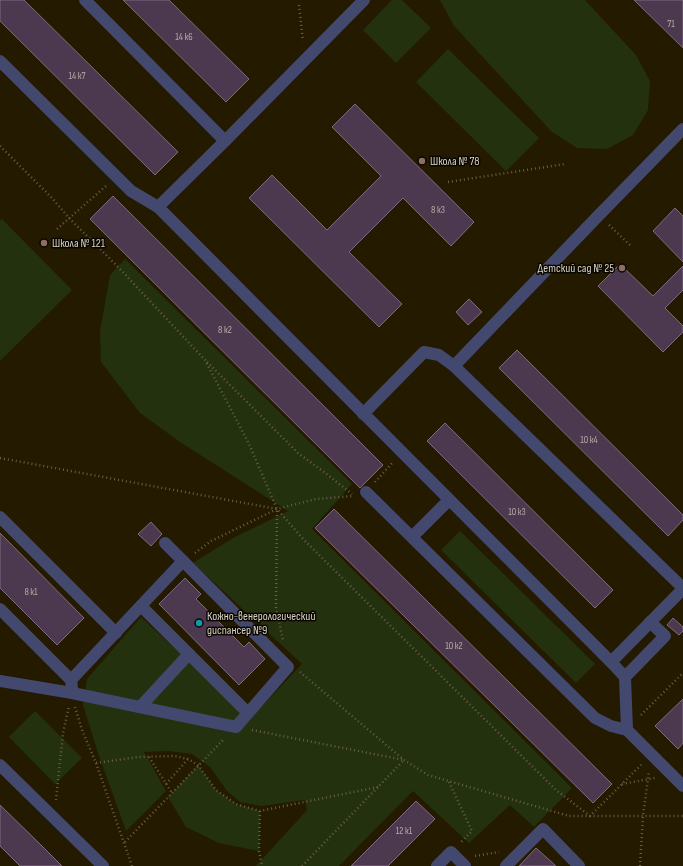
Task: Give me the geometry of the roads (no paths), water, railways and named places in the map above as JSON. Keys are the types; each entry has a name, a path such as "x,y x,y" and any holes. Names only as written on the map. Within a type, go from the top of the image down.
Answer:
{"lane":[{"path":"85,0 225,141"},
{"path":"158,207 364,0"},
{"path":"0,61 132,191 158,207 611,662 625,677 626,730"},
{"path":"454,366 683,129"},
{"path":"363,414 424,352 439,355 454,366 683,588 611,662"},
{"path":"366,492 596,718 611,726 626,730 683,786"},
{"path":"412,537 449,500"},
{"path":"0,516 116,633"},
{"path":"0,681 72,693 236,727 288,666 164,543"},
{"path":"71,680 183,561"},
{"path":"141,606 248,713"},
{"path":"0,609 71,680 72,693"},
{"path":"625,677 665,636 650,622"},
{"path":"140,707 189,654"},
{"path":"0,765 103,866"},
{"path":"506,866 543,829 579,866"},
{"path":"437,866 458,859"}],"place":[{"name":"Школа № 78","path":"422,161"},
{"name":"Школа № 121","path":"44,243"},
{"name":"Детский сад № 25","path":"622,268"},
{"name":"Кожно-венерологический диспансер №9","path":"199,623"}]}
